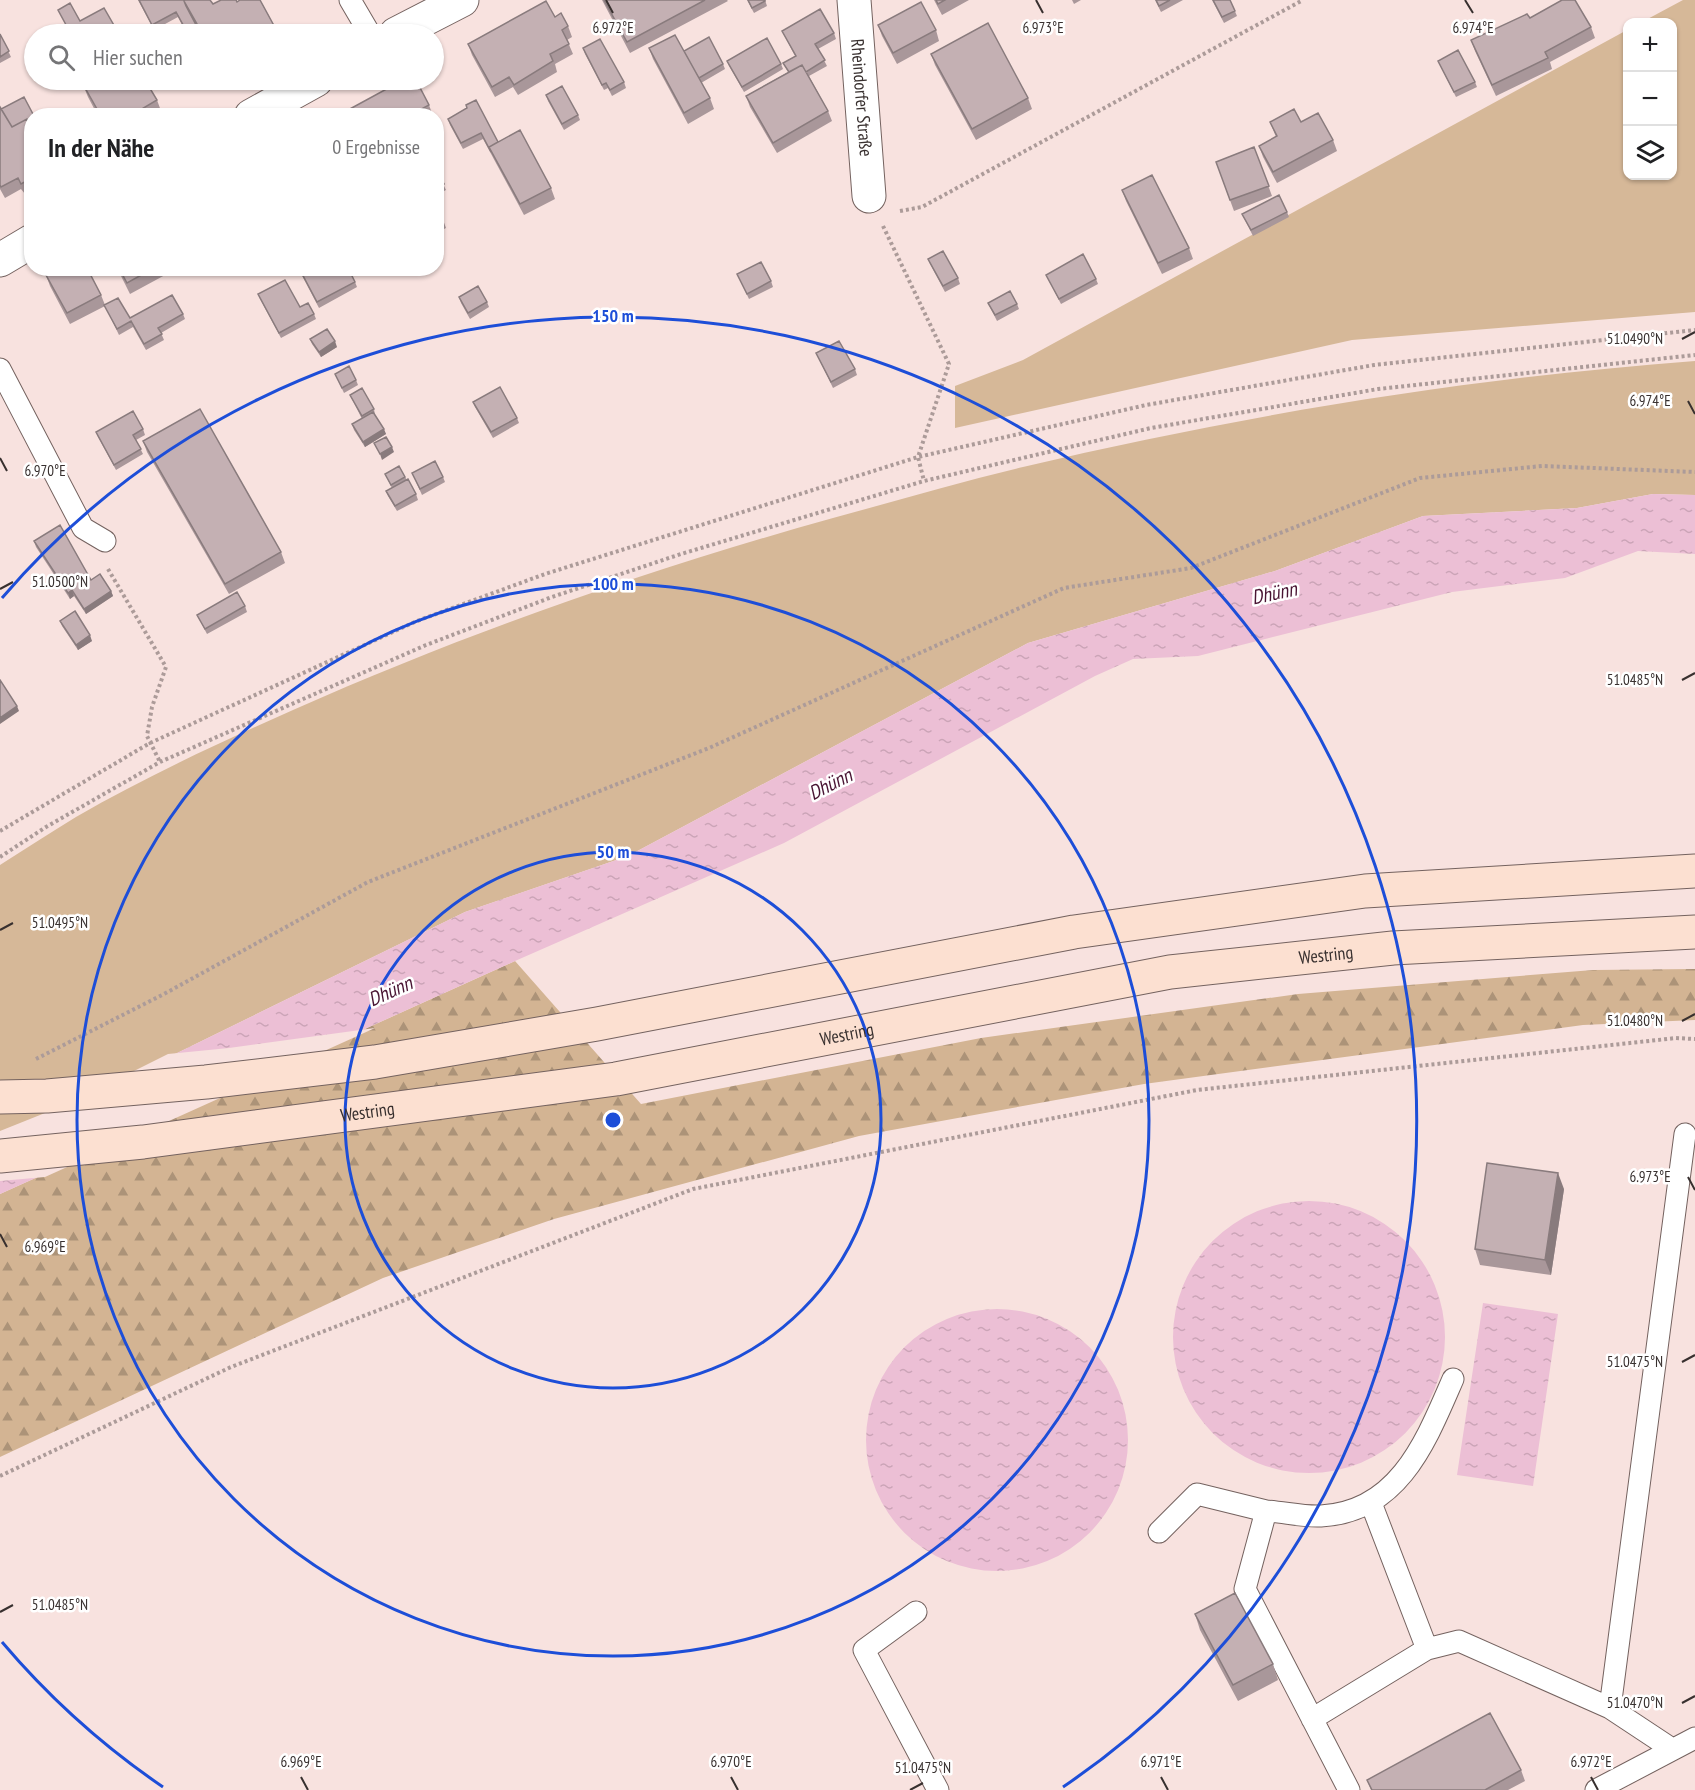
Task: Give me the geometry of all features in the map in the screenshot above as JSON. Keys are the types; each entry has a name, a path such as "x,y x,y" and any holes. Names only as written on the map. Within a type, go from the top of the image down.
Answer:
{"main road":[{"path":"0,1097 47,1096 228,1080 375,1062 597,1024 1074,932 1365,891 1695,871"},
{"name":"Westring","path":"0,1156 143,1142 616,1079 1170,972 1393,948 1695,932"}],"street":[{"path":"415,24 462,0"},
{"name":"Rheindorfer Straße","path":"854,0 869,196"},
{"path":"265,108 298,90"},
{"path":"0,260 24,246"}],"lane":[{"path":"350,0 364,24"},
{"path":"0,369 83,528 105,541"},
{"path":"1610,1708 1685,1134"},
{"path":"1159,1532 1197,1494 1266,1511 1320,1516 1346,1513 1371,1503 1395,1484 1416,1457 1453,1380"},
{"path":"1371,1503 1427,1649"},
{"path":"1266,1511 1245,1588 1349,1790"},
{"path":"916,1612 864,1650 938,1790"},
{"path":"1312,1719 1427,1649 1459,1641 1610,1708 1672,1749"},
{"path":"1596,1790 1695,1738"}],"path":[{"path":"869,196 893,213 922,207 1303,0"},
{"path":"869,196 949,364 918,457 924,481"},
{"path":"0,831 150,743 427,617 545,574 918,457 1146,405 1374,365 1695,330"},
{"path":"0,857 46,827 160,762 426,645 552,597 681,554 924,481 1151,428 1378,389 1695,355"},
{"path":"31,1062 154,999 368,882 709,748 1064,588 1191,568 1420,478 1542,466 1695,472"},
{"path":"83,528 166,667 152,707 147,736 160,762"},
{"path":"0,1476 231,1366 693,1189 1197,1090 1664,1039 1695,1039"}],"shaded area":[{"path":"1683,0 1695,0 1695,312 1352,340 955,428 955,386 1023,360 1623,32 1623,180 1677,180 1677,18 1649,18"},
{"path":"1695,361 1695,495 1653,494 1577,508 1423,516 1275,571 1028,643 628,856 465,912 71,1105 0,1135 0,865 102,802 238,735 425,654 559,604 764,538 975,479 1189,431 1357,401 1526,377"}],"green space":[{"path":"515,961 641,1104 981,1038 1298,994 1593,970 1695,969 1695,1020 1583,1025 1144,1084 859,1136 554,1219 383,1278 0,1457 0,1194"}],"water":[{"name":"Dhünn","path":"1653,494 1695,495 1695,554 1638,551 1565,578 1452,592 1198,656 1133,659 1095,676 784,843 515,961 0,1194 0,1135 71,1105 465,912 628,856 1028,643 1275,571 1423,516 1577,508"},
{"path":"1309,1201 1336,1203 1361,1211 1385,1224 1405,1241 1422,1261 1435,1285 1443,1310 1445,1337 1443,1364 1435,1389 1422,1413 1405,1433 1385,1450 1361,1463 1336,1471 1309,1473 1282,1471 1257,1463 1233,1450 1213,1433 1196,1413 1183,1389 1175,1364 1173,1337 1175,1310 1183,1285 1196,1261 1213,1241 1233,1224 1257,1211 1282,1203"},
{"path":"1483,1303 1558,1314 1533,1486 1457,1475"},
{"path":"984,1309 1010,1309 1035,1314 1059,1324 1090,1347 1113,1378 1123,1402 1128,1440 1123,1478 1113,1502 1090,1533 1059,1556 1035,1566 1010,1571 984,1571 959,1566 935,1556 914,1542 895,1523 881,1502 871,1478 866,1453 866,1427 871,1402 881,1378 895,1357 914,1338 935,1324 959,1314"}],"pier":[{"path":"375,1028 45,1177 0,1181 0,1131 70,1103 168,1054"}],"building":[{"path":"139,0 185,0 195,24 183,24 176,12 151,24"},
{"path":"210,0 213,4 221,0 236,0 237,2 260,0 273,24 197,24 184,1"},
{"path":"604,0 705,0 627,42"},
{"path":"748,0 765,0 765,1 752,8"},
{"path":"1156,0 1170,0 1159,6"},
{"path":"1213,0 1230,0 1235,11 1222,17"},
{"path":"1562,0 1575,0 1591,27 1545,52 1548,58 1492,85 1471,40 1527,14 1530,18"},
{"path":"546,1 555,17 561,13 568,26 562,30 569,44 550,54 553,61 514,85 509,77 492,87 468,44"},
{"path":"921,2 936,30 893,53 878,25"},
{"path":"70,3 80,21 104,8 113,24 66,24 58,10"},
{"path":"820,9 834,33 815,44 825,60 806,72 802,65 789,72 783,63 796,56 782,31"},
{"path":"988,23 1028,98 972,129 931,54"},
{"path":"0,34 9,51 0,57"},
{"path":"675,35 710,98 684,113 649,48"},
{"path":"709,37 723,64 699,78 684,51"},
{"path":"767,38 781,64 742,87 727,61"},
{"path":"600,39 624,82 610,90 606,83 602,85 583,48"},
{"path":"1458,50 1475,82 1454,92 1438,61"},
{"path":"802,65 828,111 773,143 746,96"},
{"path":"562,86 578,115 562,124 546,95"},
{"path":"86,90 151,90 157,100 143,108 96,108"},
{"path":"385,90 421,90 429,105 424,108 352,108"},
{"path":"24,97 30,108 24,108 24,121 12,127 1,109"},
{"path":"476,100 498,142 489,147 491,152 481,133 461,143 448,119"},
{"path":"0,107 12,127 24,121 24,182 21,184 18,178 1,187"},
{"path":"1294,109 1301,122 1318,113 1333,140 1273,172 1259,146 1277,136 1270,122"},
{"path":"520,130 551,188 520,204 489,147"},
{"path":"1254,147 1269,186 1230,200 1216,162"},
{"path":"1152,175 1189,248 1158,263 1122,190"},
{"path":"1279,195 1287,212 1251,230 1242,214"},
{"path":"943,251 958,278 943,286 928,259"},
{"path":"1083,254 1096,279 1059,299 1046,275"},
{"path":"761,262 771,281 747,294 737,274"},
{"path":"47,276 91,276 101,295 67,313"},
{"path":"123,276 140,276 127,283"},
{"path":"303,276 352,276 355,282 317,302"},
{"path":"285,280 300,307 308,303 314,314 279,333 258,294"},
{"path":"478,286 487,302 468,313 459,297"},
{"path":"1010,291 1017,304 995,315 988,303"},
{"path":"172,295 183,314 158,328 162,334 144,344 131,321 117,329 104,305 118,298 130,318"},
{"path":"327,329 335,341 319,352 310,339"},
{"path":"839,341 855,369 831,382 816,353"},
{"path":"349,366 356,380 342,388 335,374"},
{"path":"500,387 517,418 491,432 473,402"},
{"path":"362,388 374,409 362,416 350,395"},
{"path":"200,409 281,552 225,584 143,441"},
{"path":"133,411 143,429 133,435 141,449 114,465 96,432"},
{"path":"373,412 384,429 363,442 352,424"},
{"path":"386,437 392,447 380,454 374,443"},
{"path":"435,461 443,477 420,489 412,473"},
{"path":"399,466 405,477 391,485 385,474"},
{"path":"408,479 416,494 395,506 386,491"},
{"path":"60,525 91,580 100,574 111,591 84,609 72,590 68,593 34,541"},
{"path":"237,592 245,606 205,629 197,615"},
{"path":"75,611 90,635 76,645 60,621"},
{"path":"0,680 17,706 0,718"},
{"path":"1487,1163 1558,1173 1545,1260 1475,1249"},
{"path":"1235,1593 1273,1664 1233,1685 1195,1614"},
{"path":"1490,1713 1521,1770 1485,1790 1372,1790 1367,1780"}]}
